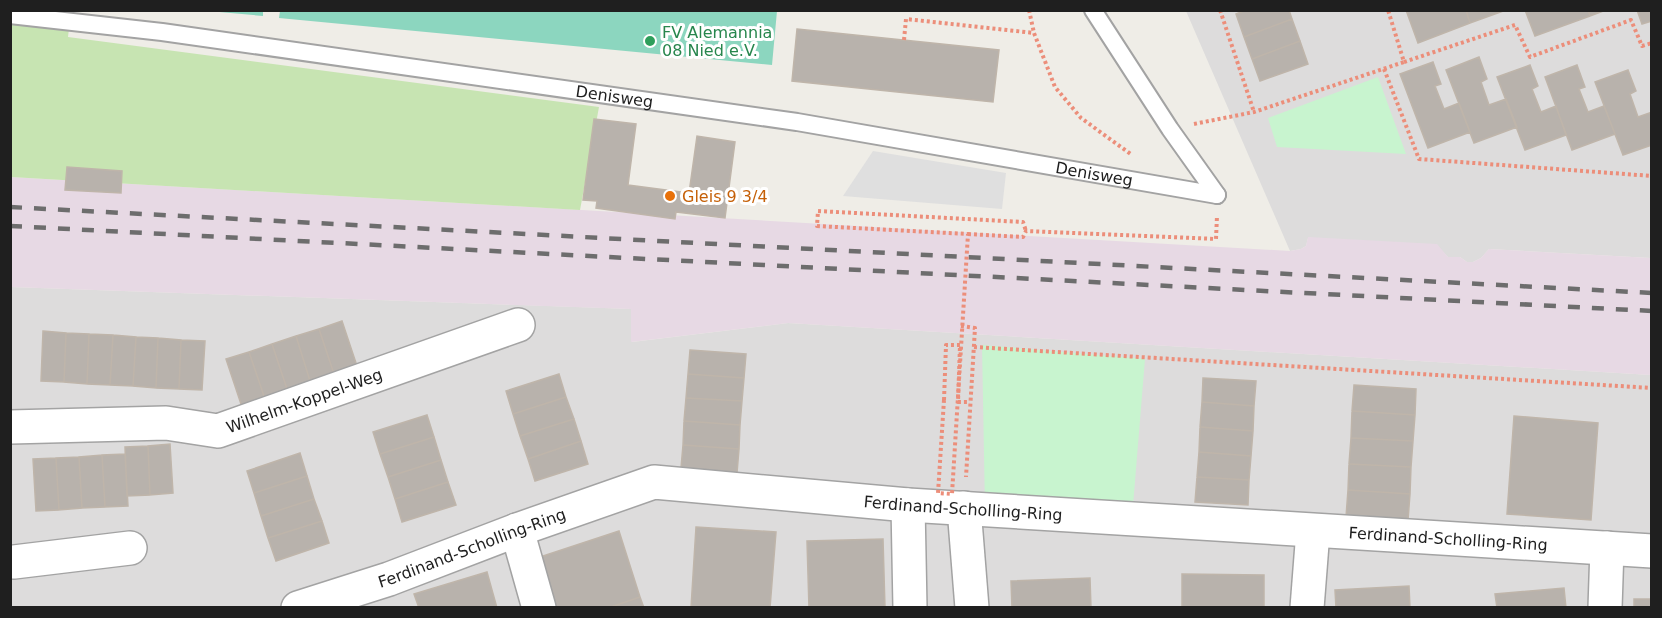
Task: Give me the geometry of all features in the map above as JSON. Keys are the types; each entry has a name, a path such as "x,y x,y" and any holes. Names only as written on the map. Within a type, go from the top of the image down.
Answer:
{"street":[{"name":"Wilhelm-Koppel-Weg","path":"10,427 166,423 218,431 518,325"},
{"name":"Ferdinand-Scholling-Ring","path":"298,608 389,579 517,530 654,482 908,505 1652,551"},
{"path":"908,505 910,608"},
{"path":"964,508 972,608"},
{"path":"517,530 538,608"},
{"path":"1307,608 1313,531"},
{"path":"12,570 130,548"},
{"path":"1605,608 1607,548"}],"lane":[{"path":"1093,10 1170,129 1217,195"},
{"name":"Denisweg","path":"10,15 162,32 797,122 1217,195"}],"path":[{"path":"1029,10 1034,33 1055,87 1081,118 1135,158"},
{"path":"1220,10 1254,112"},
{"path":"1388,10 1404,62"},
{"path":"904,40 906,19 1034,33"},
{"path":"1170,129 1254,112 1515,25 1530,57 1631,20 1642,46 1652,43"},
{"path":"1384,69 1419,159 1652,176"},
{"path":"1026,231 1216,239 1217,195"},
{"path":"818,211 1023,222 1026,231 1023,237 817,226 818,211"},
{"path":"968,234 961,326 961,337 960,348 959,360 952,494 938,493 945,345 960,345 960,356 959,379 957,402 970,402"},
{"path":"961,326 975,328 964,508"},
{"path":"974,347 1652,388"}],"shaded area":[{"path":"1186,11 1651,11 1651,258 1489,249 1481,258 1467,262 1460,257 1448,257 1442,251 1308,238 1306,246 1290,251"},
{"path":"873,151 1006,173 1002,209 843,196"},
{"path":"10,177 1290,251 1306,246 1308,237 1437,244 1448,257 1460,257 1467,262 1481,258 1489,249 1651,258 1651,375 788,323 631,342 631,309 11,287"},
{"path":"11,287 632,309 632,342 788,323 1651,375 1651,607 11,608"}],"green space":[{"path":"263,10 263,16 208,11"},
{"name":"FV Alemannia 08 Nied e.V.","path":"280,10 777,11 772,65 279,18"},
{"path":"10,11 71,11 68,37 599,107 580,210 11,177"},
{"path":"1378,77 1406,154 1277,147 1268,118"},
{"path":"982,345 1145,359 1132,518 985,509"}],"building":[{"path":"1246,10 1289,10 1292,19 1244,37 1236,14"},
{"path":"1406,10 1466,10 1470,23 1418,43"},
{"path":"1466,10 1506,10 1470,23"},
{"path":"1525,10 1588,10 1590,16 1535,36"},
{"path":"1588,10 1606,10 1590,16"},
{"path":"1637,10 1652,10 1652,21 1642,24"},
{"path":"1292,19 1300,41 1252,59 1244,37"},
{"path":"797,29 999,50 993,102 792,81"},
{"path":"1300,41 1308,64 1260,81 1252,59"},
{"path":"1479,57 1487,79 1481,82 1489,105 1506,99 1517,127 1474,143 1446,70"},
{"path":"1433,62 1441,84 1435,86 1444,109 1459,103 1470,132 1428,148 1400,74"},
{"path":"1530,65 1538,86 1532,89 1541,112 1556,106 1566,135 1525,150 1497,77"},
{"path":"1577,65 1585,87 1579,89 1588,112 1604,106 1615,134 1572,150 1545,77"},
{"path":"1628,70 1636,91 1630,94 1638,117 1652,112 1652,145 1623,155 1595,82"},
{"path":"594,119 636,124 628,185 689,193 697,136 735,142 725,218 676,212 675,219 596,208 597,201 583,200"},
{"path":"67,167 122,171 121,193 65,190"},
{"path":"342,321 358,369 335,377 319,329"},
{"path":"319,329 335,377 311,384 296,336"},
{"path":"43,331 66,333 64,382 41,381"},
{"path":"66,333 89,334 87,384 64,382"},
{"path":"89,334 113,335 110,385 87,384"},
{"path":"113,335 136,337 133,386 110,385"},
{"path":"296,336 311,384 288,392 272,344"},
{"path":"136,337 158,338 156,388 133,386"},
{"path":"158,338 181,340 179,389 156,388"},
{"path":"181,340 205,341 202,390 179,389"},
{"path":"272,344 288,392 265,399 249,352"},
{"path":"690,350 746,354 744,378 688,374"},
{"path":"249,352 265,399 242,407 226,359"},
{"path":"559,374 566,397 513,414 506,391"},
{"path":"688,374 744,378 742,401 686,398"},
{"path":"1203,378 1256,381 1254,406 1202,402"},
{"path":"1354,385 1416,389 1415,415 1352,411"},
{"path":"566,397 574,419 520,436 513,414"},
{"path":"686,398 742,401 740,425 684,421"},
{"path":"1202,402 1254,406 1253,431 1200,427"},
{"path":"1352,411 1415,415 1413,441 1351,438"},
{"path":"427,415 434,437 380,454 373,432"},
{"path":"1514,416 1598,423 1591,520 1507,514"},
{"path":"574,419 581,441 528,459 520,436"},
{"path":"684,421 740,425 739,449 683,445"},
{"path":"1200,427 1253,431 1251,456 1199,452"},
{"path":"434,437 441,460 388,477 380,454"},
{"path":"1351,438 1413,441 1411,467 1349,464"},
{"path":"581,441 588,464 535,481 528,459"},
{"path":"170,444 173,493 150,495 148,446"},
{"path":"683,445 739,449 737,473 681,468"},
{"path":"148,446 150,495 127,496 125,447"},
{"path":"1199,452 1251,456 1249,480 1197,477"},
{"path":"300,453 307,476 254,493 247,471"},
{"path":"125,454 128,506 105,507 102,455"},
{"path":"102,455 105,507 82,508 79,457"},
{"path":"79,457 82,508 59,510 56,458"},
{"path":"56,458 59,510 36,511 33,459"},
{"path":"441,460 448,482 395,499 388,477"},
{"path":"1349,464 1411,467 1410,494 1348,490"},
{"path":"307,476 314,499 261,516 254,493"},
{"path":"1197,477 1249,480 1248,505 1195,502"},
{"path":"448,482 456,505 402,522 395,499"},
{"path":"1348,490 1410,494 1408,520 1346,517"},
{"path":"314,499 322,521 268,538 261,516"},
{"path":"322,521 329,543 276,561 268,538"},
{"path":"696,527 776,532 770,608 691,608"},
{"path":"619,531 640,597 608,608 556,608 540,557"},
{"path":"883,539 885,608 809,608 807,541"},
{"path":"487,572 497,608 419,608 414,594"},
{"path":"1182,574 1264,575 1264,608 1182,608"},
{"path":"1090,578 1091,608 1012,608 1011,581"},
{"path":"1409,586 1410,608 1336,608 1335,590"},
{"path":"1564,588 1566,608 1497,608 1495,594"},
{"path":"640,597 644,608 608,608"},
{"path":"1634,599 1652,599 1652,608 1634,608"}],"railway":[{"path":"10,207 1652,293"},
{"path":"10,226 1652,311"}],"place":[{"name":"FV Alemannia 08 Nied e.V.","path":"650,41"},
{"name":"Gleis 9 3/4","path":"670,196"}]}
